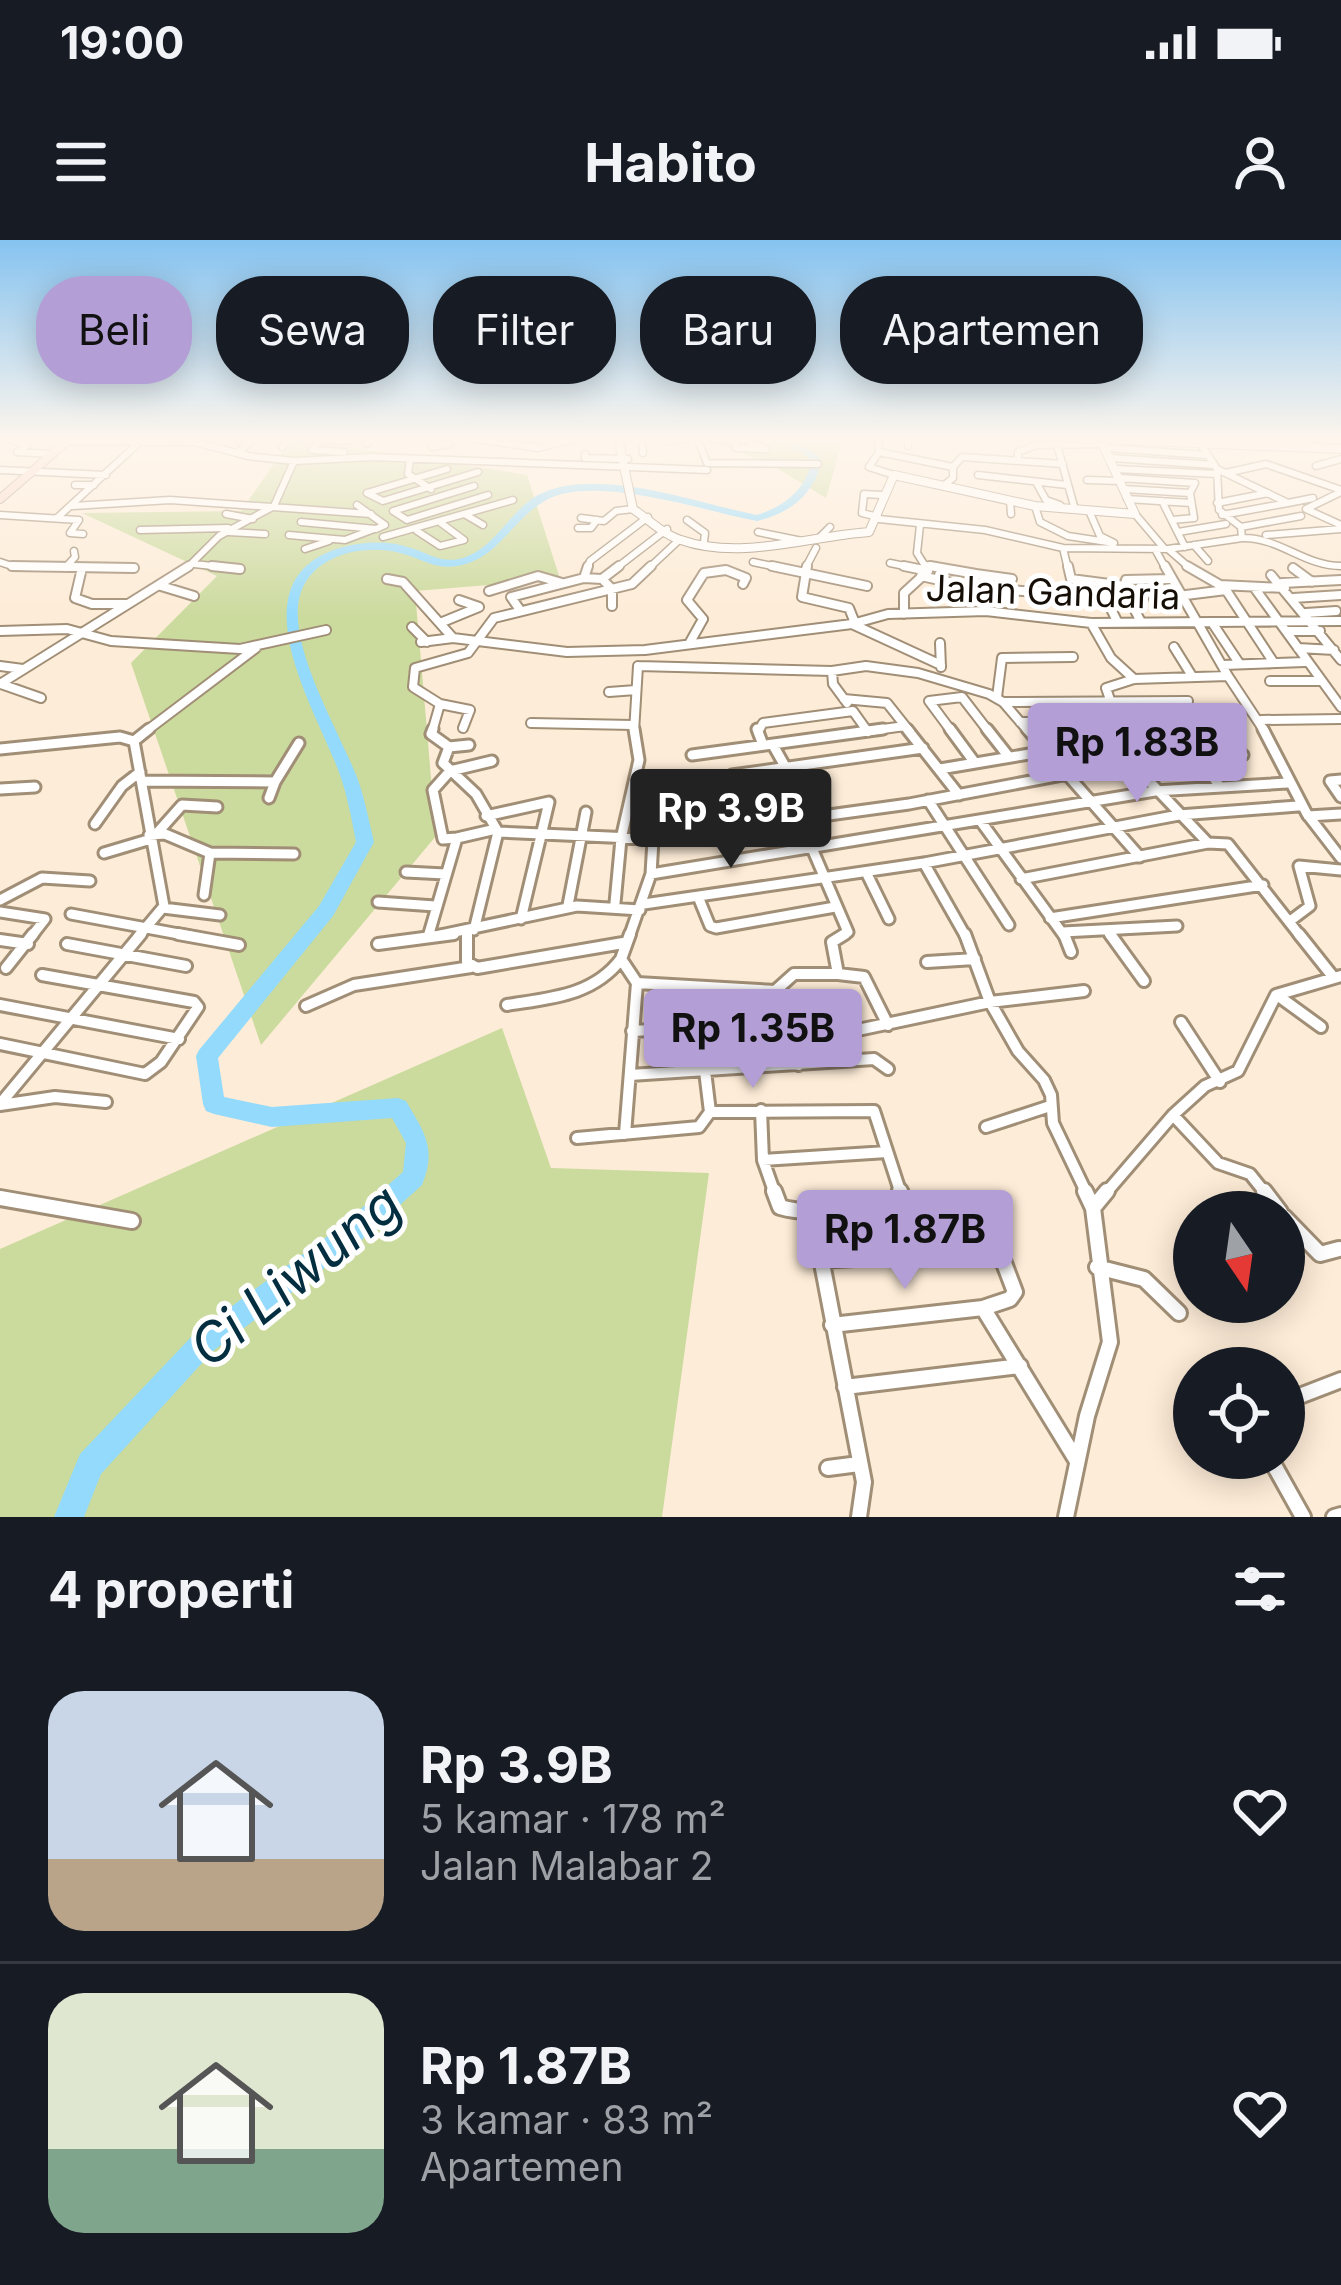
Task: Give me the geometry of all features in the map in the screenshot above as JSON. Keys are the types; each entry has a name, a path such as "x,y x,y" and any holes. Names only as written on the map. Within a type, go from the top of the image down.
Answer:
{"street":[{"path":"57,518 81,498"},
{"path":"0,684 161,586 230,530 274,506 278,498"},
{"path":"434,498 393,511 407,520 479,498"},
{"path":"446,498 483,525"},
{"path":"628,498 630,506 679,540 777,549 800,540 864,534 878,518 881,498"},
{"path":"864,498 862,513 878,518 985,530 1063,548 1168,549 1341,527"},
{"path":"995,498 1090,513 1135,514"},
{"path":"1045,498 1066,508"},
{"path":"1061,498 1066,508"},
{"path":"1066,498 1068,536"},
{"path":"1128,498 1154,541 1192,573 1226,590 1274,663"},
{"path":"1154,498 1191,503"},
{"path":"1172,520 1194,518 1190,498"},
{"path":"1217,498 1222,514 1241,527 1301,516"},
{"path":"1216,502 1241,498"},
{"path":"1277,498 1288,503"},
{"path":"1222,514 1313,498"},
{"path":"1328,498 1306,509 1341,527"},
{"path":"73,506 170,500 371,514"},
{"path":"383,537 513,500"},
{"path":"1010,501 1011,514"},
{"path":"1162,501 1178,532 1208,561"},
{"path":"290,536 364,537 386,524 357,505"},
{"path":"578,528 592,527 630,506"},
{"path":"1035,506 1040,522 1068,536 1114,543 1100,536 1090,513"},
{"path":"282,545 311,510"},
{"path":"226,514 253,519"},
{"path":"0,515 82,520 70,533 83,534"},
{"path":"584,578 590,561 616,546 648,517"},
{"path":"581,518 592,527"},
{"path":"687,520 705,533 704,542"},
{"path":"301,522 374,529"},
{"path":"416,531 440,546 464,540 441,524"},
{"path":"1178,532 1226,524"},
{"path":"920,525 917,553 924,570 971,587 1084,596"},
{"path":"820,537 830,527"},
{"path":"1241,527 1242,538"},
{"path":"140,530 265,534"},
{"path":"562,583 538,577 488,589 511,597 584,578 602,579 667,530"},
{"path":"758,532 800,540"},
{"path":"1266,536 1317,568 1341,566"},
{"path":"305,549 334,539"},
{"path":"464,728 470,710 440,704 413,686 415,668 423,662 450,662 483,640 494,618 638,579 679,540"},
{"path":"816,548 804,571 805,599 849,608 853,624 941,665"},
{"path":"1063,548 1071,579 1126,586 1126,580 1170,579"},
{"path":"1155,549 1228,676 1261,720 1298,806 1341,858"},
{"path":"65,568 75,557 74,550"},
{"path":"0,562 15,567 134,568"},
{"path":"753,562 867,586"},
{"path":"194,563 240,569"},
{"path":"890,563 1012,579"},
{"path":"0,573 15,567"},
{"path":"82,568 75,598 92,604 131,604"},
{"path":"1294,568 1312,582"},
{"path":"689,644 703,619 687,600 704,573 721,569 741,575 743,584"},
{"path":"904,614 904,590 924,570"},
{"path":"971,587 976,574"},
{"path":"1270,574 1341,660"},
{"path":"387,579 403,582 417,609 453,638"},
{"path":"602,579 612,589 612,606"},
{"path":"1154,599 1184,598 1200,590 1256,590 1341,580"},
{"path":"161,586 194,596"},
{"path":"893,586 904,590"},
{"path":"1256,590 1341,707"},
{"path":"1292,598 1341,595"},
{"path":"511,597 520,610"},
{"path":"1106,597 1117,621"},
{"path":"1129,599 1141,622"},
{"path":"440,623 479,607 459,600"},
{"path":"550,614 552,604"},
{"name":"Jalan Gandaria","path":"412,627 424,642 483,640 567,652 645,650 904,614 986,611 1036,624 1117,621 1285,627"},
{"path":"1305,613 1340,614"},
{"path":"1285,627 1340,614"},
{"path":"1091,622 1111,658 1134,679"},
{"path":"1213,624 1240,663"},
{"path":"1285,627 1321,631"},
{"path":"134,741 205,682 256,648 326,630"},
{"path":"0,631 80,632 111,641 256,648"},
{"path":"940,644 941,679"},
{"path":"1174,647 1192,676"},
{"path":"1298,647 1334,650"},
{"path":"615,903 621,839 640,760 633,725 638,666 645,650"},
{"path":"1073,657 1002,658 1000,699 1140,856"},
{"path":"1223,664 1306,662"},
{"path":"638,666 832,671 854,665 941,679 1000,699 1188,701"},
{"path":"0,666 23,669"},
{"path":"832,671 833,684 868,733"},
{"path":"1208,843 1131,763 1107,685 1134,679 1228,676"},
{"path":"1270,681 1322,681"},
{"path":"0,684 41,698"},
{"path":"609,692 636,690"},
{"path":"975,763 929,701 962,697 1009,757"},
{"path":"844,699 883,701 959,795"},
{"path":"440,704 430,734 449,747 469,745"},
{"path":"813,816 786,766 757,729 760,719 853,711"},
{"path":"1261,720 1341,719"},
{"path":"1020,722 1116,722"},
{"path":"531,723 633,725"},
{"path":"692,755 905,726"},
{"path":"0,749 122,737 134,741"},
{"path":"0,1105 164,908 134,741"},
{"path":"269,799 299,742"},
{"path":"449,747 442,758 476,794 497,831 471,931 467,960 471,967"},
{"path":"732,775 923,748"},
{"path":"940,770 1047,751"},
{"path":"492,761 450,771 437,783 433,796 442,838 497,831 654,839 928,800 1131,763 1224,763 1243,755"},
{"path":"1203,763 1220,788"},
{"path":"1324,769 1338,780"},
{"path":"95,824 122,786 141,776 274,782"},
{"path":"1338,780 1330,781 1341,797"},
{"path":"651,874 1155,791 1287,783"},
{"path":"0,789 35,787"},
{"path":"507,1005 604,983 621,959 651,874 656,789"},
{"path":"657,808 798,790"},
{"path":"486,815 549,800 521,919"},
{"path":"928,800 1009,926"},
{"path":"104,853 153,835 182,805 217,808"},
{"path":"378,944 471,931 568,905 642,907 924,863 1179,815 1298,806"},
{"path":"568,905 586,812"},
{"path":"1307,816 1341,814"},
{"path":"799,818 848,932 832,942 838,974"},
{"path":"982,823 1063,932 1071,952"},
{"path":"153,835 210,853 294,854"},
{"path":"428,937 457,838"},
{"path":"1021,879 1208,843 1228,844 1337,977 1276,995 1238,1071 1204,1086 1173,1115 1093,1208"},
{"path":"204,895 210,853"},
{"path":"924,863 975,959 990,1002 1018,1051 1052,1095 1050,1106 1093,1208 1110,1342 1066,1517"},
{"path":"1290,921 1310,907 1299,866 1341,870"},
{"path":"406,872 445,874"},
{"path":"866,872 889,919"},
{"path":"0,900 18,884 39,875 90,881"},
{"path":"1050,918 1263,885"},
{"path":"699,899 710,926 716,928 836,907"},
{"path":"379,902 435,907"},
{"path":"164,908 220,915"},
{"path":"0,912 45,920 6,968"},
{"path":"71,914 239,945"},
{"path":"1063,932 1178,926"},
{"path":"1109,933 1144,981"},
{"path":"0,940 28,944"},
{"path":"306,1006 354,985 623,943"},
{"path":"67,944 186,966"},
{"path":"621,959 637,983 625,1134"},
{"path":"927,962 975,959"},
{"path":"775,991 796,972 864,977 888,1025"},
{"path":"1,1045 145,1074 179,1040 197,1003 42,975"},
{"path":"637,983 775,991"},
{"path":"775,991 799,1065"},
{"path":"850,1060 848,1034 990,1002 1084,991"},
{"path":"1276,995 1321,1028"},
{"path":"0,1005 179,1040"},
{"path":"1181,1022 1220,1082"},
{"path":"632,1031 788,1023"},
{"path":"630,1076 850,1060 880,1060 888,1070"},
{"path":"577,1138 699,1127 710,1112 704,1071"},
{"path":"0,1105 56,1097 106,1102"},
{"path":"986,1127 1050,1106"},
{"path":"710,1112 868,1109 878,1114 904,1203"},
{"path":"761,1110 763,1160 780,1207 812,1211 904,1203 943,1209 999,1250 1015,1292 1010,1299 983,1308 832,1325"},
{"path":"1173,1115 1218,1163 1250,1174 1263,1191"},
{"path":"763,1160 887,1152"},
{"path":"0,1198 132,1221"},
{"path":"812,1211 865,1482 859,1517"},
{"path":"1305,1239 1320,1254 1340,1249"},
{"path":"819,1260 999,1250"},
{"path":"1097,1267 1133,1270 1145,1276 1173,1306"},
{"path":"983,1308 1077,1461"},
{"path":"845,1387 1019,1366"},
{"path":"1305,1394 1341,1380"},
{"path":"828,1468 860,1464"},
{"path":"1282,1479 1303,1517"}],"green space":[{"path":"250,498 534,498 560,579 415,591 436,836 261,1045 131,663 217,576 82,513 241,511"},
{"path":"502,1028 551,1168 709,1173 662,1517 0,1517 0,1249"}],"waterway":[{"name":"Ci Liwung","path":"69,1517 90,1464 204,1342 349,1235 414,1177 418,1142 398,1108 272,1117 214,1104 207,1056 326,911 365,842 350,780 295,640 293,599 299,583 322,559 354,548 389,547 442,564 464,561 490,547 541,498"},
{"name":"Ci Liwung","path":"663,498 757,518 796,498"}]}
